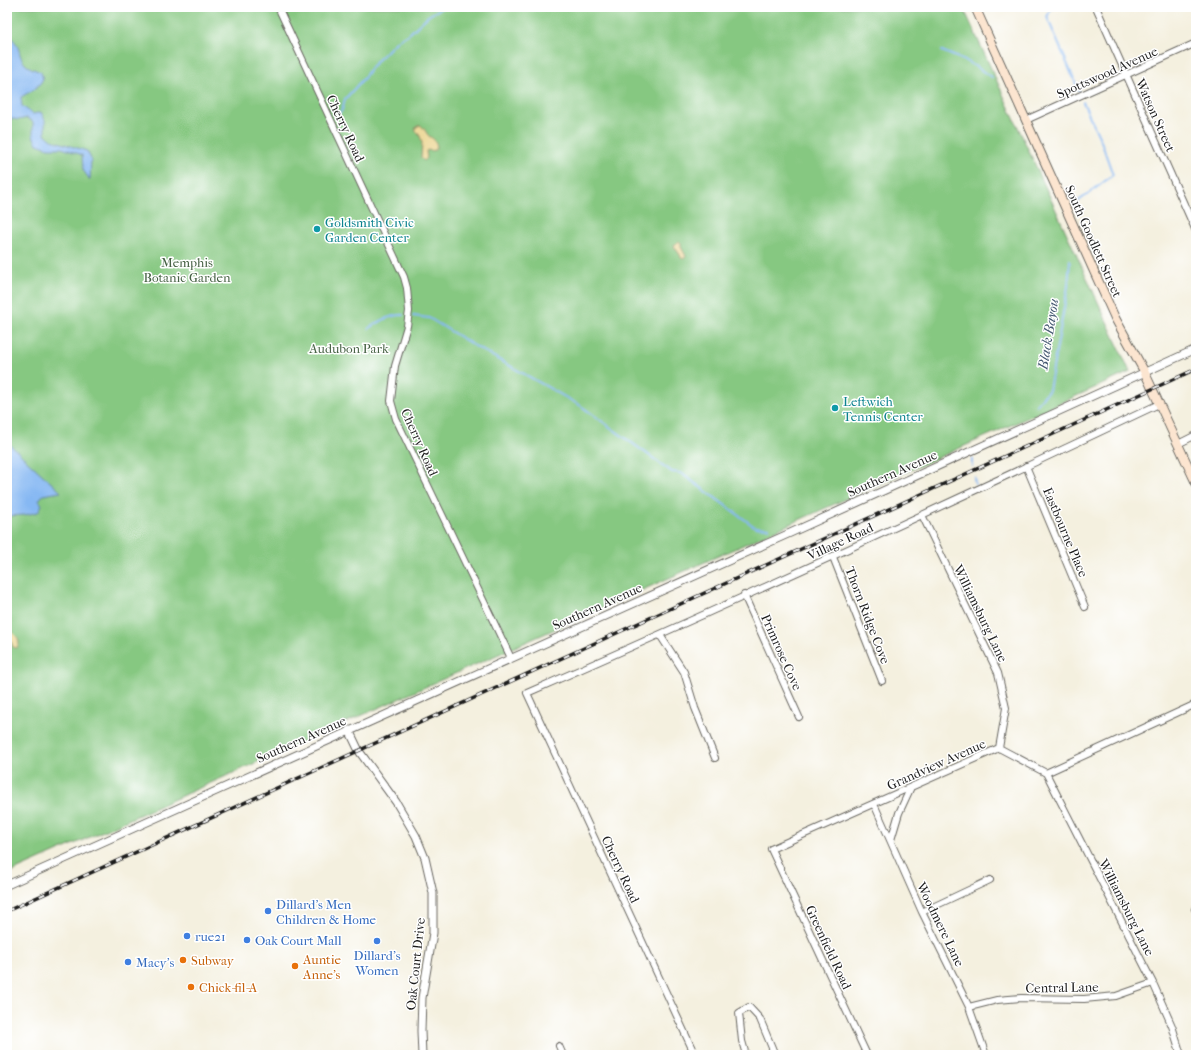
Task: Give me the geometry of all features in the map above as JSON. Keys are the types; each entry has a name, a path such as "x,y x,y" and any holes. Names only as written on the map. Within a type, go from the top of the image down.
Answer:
{"main road":[{"name":"South Goodlett Street","path":"975,7 1115,318 1144,372 1196,483"}],"street":[{"name":"Cherry Road","path":"278,7 404,277 407,288 409,312 407,326 395,366 391,401 396,419 510,658"},
{"name":"Watson Street","path":"1096,7 1196,232"},
{"name":"Spottswood Avenue","path":"1026,120 1196,43"},
{"name":"Southern Avenue","path":"7,885 1196,349"},
{"name":"Village Road","path":"528,693 660,635 744,595 833,557 1159,404"},
{"path":"1178,444 1196,435"},
{"name":"Eastbourne Place","path":"1026,466 1085,607"},
{"name":"Williamsburg Lane","path":"922,515 998,673 1006,708 999,748"},
{"name":"Thorn Ridge Cove","path":"833,557 882,682"},
{"name":"Primrose Cove","path":"744,595 799,717"},
{"path":"660,635 684,672 695,708 715,758"},
{"name":"Cherry Road","path":"528,693 695,1055"},
{"path":"1046,773 1196,704"},
{"name":"Oak Court Drive","path":"349,730 359,751 396,802 416,836 425,858 433,893 433,932 422,998 422,1055"},
{"name":"Grandview Avenue","path":"771,849 999,748 1046,773"},
{"name":"Williamsburg Lane","path":"1046,773 1153,983 1172,1026 1181,1055"},
{"path":"890,840 899,813 911,787"},
{"name":"Woodmere Lane","path":"874,804 922,912 969,1006 986,1055"},
{"name":"Greenfield Road","path":"771,849 867,1055"},
{"path":"922,912 990,880"},
{"name":"Central Lane","path":"969,1006 997,1000 1021,998 1084,999 1116,996 1153,983"},
{"path":"746,1055 742,1041 739,1013 749,1007 760,1019 775,1055"},
{"path":"559,1046 563,1055"}],"green space":[{"name":"Audubon Park","path":"7,7 963,7 1130,372 7,874"}],"sand":[{"path":"420,125 435,141 437,146 435,150 426,151 427,158 424,161 421,158 422,143 420,136 415,130 416,127"},
{"path":"679,241 686,256 684,259 681,258 674,246"},
{"path":"12,632 18,638 19,644 17,648 13,647 11,641 7,637 8,634"}],"water":[{"path":"7,35 15,42 26,65 41,72 43,79 36,87 21,97 22,106 33,114 41,112 45,120 45,134 52,140 87,151 91,159 90,180 83,170 82,155 62,148 48,148 37,144 33,136 33,122 27,118 19,120 7,118"},
{"path":"7,442 61,492 43,495 39,500 42,505 38,512 25,515 7,516"}],"waterway":[{"path":"338,115 342,110 345,99 364,78 371,67 397,41 410,33 428,16 443,7"},
{"name":"Black Bayou","path":"1056,7 1051,9 1047,17 1079,91"},
{"path":"942,51 968,62 992,77"},
{"name":"Black Bayou","path":"1076,203 1113,175 1101,141 1083,102"},
{"name":"Black Bayou","path":"1036,405 1049,390 1068,286 1070,260"},
{"path":"369,328 390,317 403,315"},
{"path":"413,316 429,318 478,348 581,406 672,472 681,473 755,527 769,528"},
{"name":"Black Bayou","path":"972,459 972,466"},
{"name":"Black Bayou","path":"974,477 975,484"}],"railway":[{"path":"7,911 1196,369"}],"place":[{"name":"Goldsmith Civic Garden Center","path":"317,229"},
{"name":"Leftwich Tennis Center","path":"835,408"},
{"name":"Dillard's Men Children & Home","path":"268,911"},
{"name":"rue21","path":"187,936"},
{"name":"Oak Court Mall","path":"247,940"},
{"name":"Dillard's Women","path":"377,941"},
{"name":"Subway","path":"183,960"},
{"name":"Macy's","path":"128,962"},
{"name":"Auntie Anne's","path":"295,966"},
{"name":"Chick-fil-A","path":"191,987"}],"park label":[{"name":"Memphis Botanic Garden","path":"187,270"}]}
